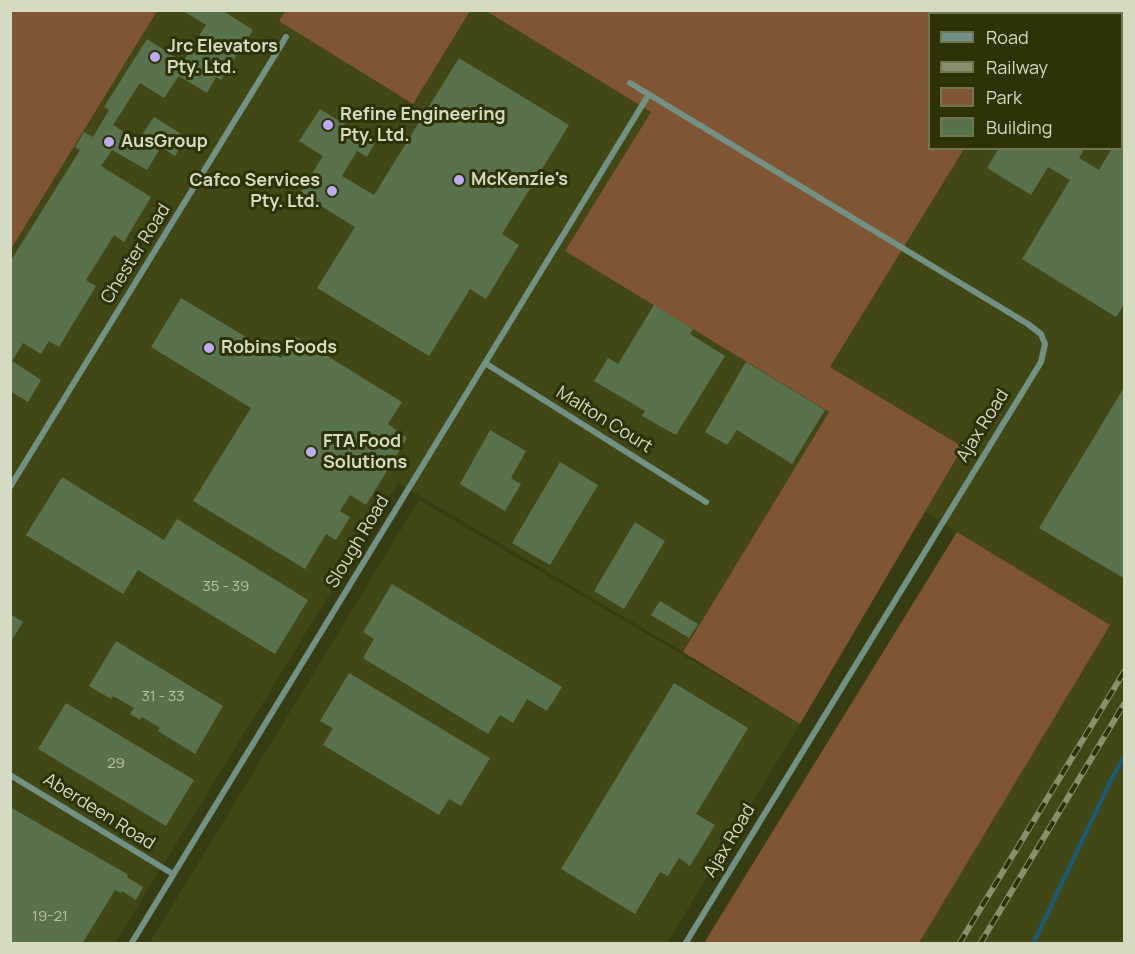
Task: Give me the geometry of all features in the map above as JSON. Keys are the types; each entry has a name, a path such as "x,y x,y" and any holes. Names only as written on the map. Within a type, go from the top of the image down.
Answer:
{"street":[{"name":"Chester Road","path":"10,487 286,38"},
{"name":"Ajax Road","path":"630,83 1028,324 1041,334 1045,344 1041,362 685,944"},
{"name":"Slough Road","path":"131,944 649,94"},
{"name":"Malton Court","path":"485,363 706,502"},
{"name":"Aberdeen Road","path":"10,775 173,874"}],"shaded area":[{"path":"1048,10 1124,11 1124,943 919,943 1109,625 925,512 963,447 830,367 963,150 1123,150 1123,12 1047,12"},
{"path":"157,11 286,11 280,21 413,104 470,11 486,11 651,112 565,251 829,412 683,652 398,483 115,943 11,943 10,249"},
{"path":"419,500 800,724 667,943 149,944"}],"green space":[{"path":"286,10 470,11 413,104 279,21"},
{"path":"10,11 157,11 11,249"},
{"path":"486,11 1048,11 928,12 928,150 963,150 830,367 963,447 800,724 683,652 829,412 565,251 651,112"},
{"path":"957,532 1110,625 919,943 704,943"}],"building":[{"path":"182,10 222,10 253,30 221,80 216,77 207,93 179,76 164,98 140,83 113,125 138,141 154,117 186,137 175,156 161,147 147,170 112,150 101,166 151,197 124,242 114,235 86,280 96,286 59,347 49,341 41,354 23,343 12,361 41,380 28,402 10,391 10,262 80,150 75,147 84,132 93,137 109,110 104,107 147,39 183,62 206,25"},
{"name":"McKenzie's","path":"459,58 569,125 502,234 519,245 486,299 470,289 429,356 317,288 355,227 300,193 323,156 299,141 320,109 375,143 367,157 357,151 342,176 374,195"},
{"path":"1125,148 1125,303 1116,317 1022,259 1070,180 1048,167 1031,195 987,168 998,150 1084,150 1079,158 1099,170 1111,150"},
{"name":"FTA Food Solutions","path":"181,298 281,358 295,336 402,402 388,424 407,438 366,505 350,495 340,511 350,517 336,540 326,534 305,569 193,501 251,408 151,347"},
{"path":"654,305 693,329 690,334 725,356 676,435 642,416 645,411 594,381 608,358 618,364"},
{"path":"746,362 825,410 792,464 737,430 727,445 705,432"},
{"path":"1125,386 1125,579 1039,528"},
{"path":"490,430 526,451 511,478 521,484 505,511 460,484"},
{"path":"560,462 598,485 550,565 512,543"},
{"path":"62,477 164,540 177,519 308,600 275,654 138,570 123,594 26,535"},
{"path":"635,522 665,541 624,609 594,591"},
{"path":"392,584 562,687 547,711 527,699 513,723 500,715 488,734 363,658 374,639 363,632"},
{"path":"660,601 698,624 689,638 651,615"},
{"path":"10,614 23,622 10,643"},
{"path":"116,641 223,706 195,754 158,731 160,728 142,717 140,720 130,714 134,708 113,696 111,699 89,686"},
{"path":"349,673 490,758 461,806 449,799 439,815 323,745 333,728 320,721"},
{"path":"674,683 748,728 696,814 715,825 690,866 679,858 668,876 660,872 635,914 561,869"},
{"path":"66,703 194,780 166,826 38,749"},
{"path":"10,807 127,874 128,878 143,887 136,900 122,891 121,893 115,890 82,944 10,944"}],"waterway":[{"path":"1033,944 1124,757"}],"railway":[{"path":"959,944 1124,672"},
{"path":"980,944 1124,704"}],"place":[{"name":"Jrc Elevators Pty. Ltd.","path":"155,57"},
{"name":"Refine Engineering Pty. Ltd.","path":"328,125"},
{"name":"AusGroup","path":"109,142"},
{"name":"McKenzie's","path":"459,180"},
{"name":"Cafco Services Pty. Ltd.","path":"332,191"},
{"name":"Robins Foods","path":"209,348"},
{"name":"FTA Food Solutions","path":"311,452"}]}
